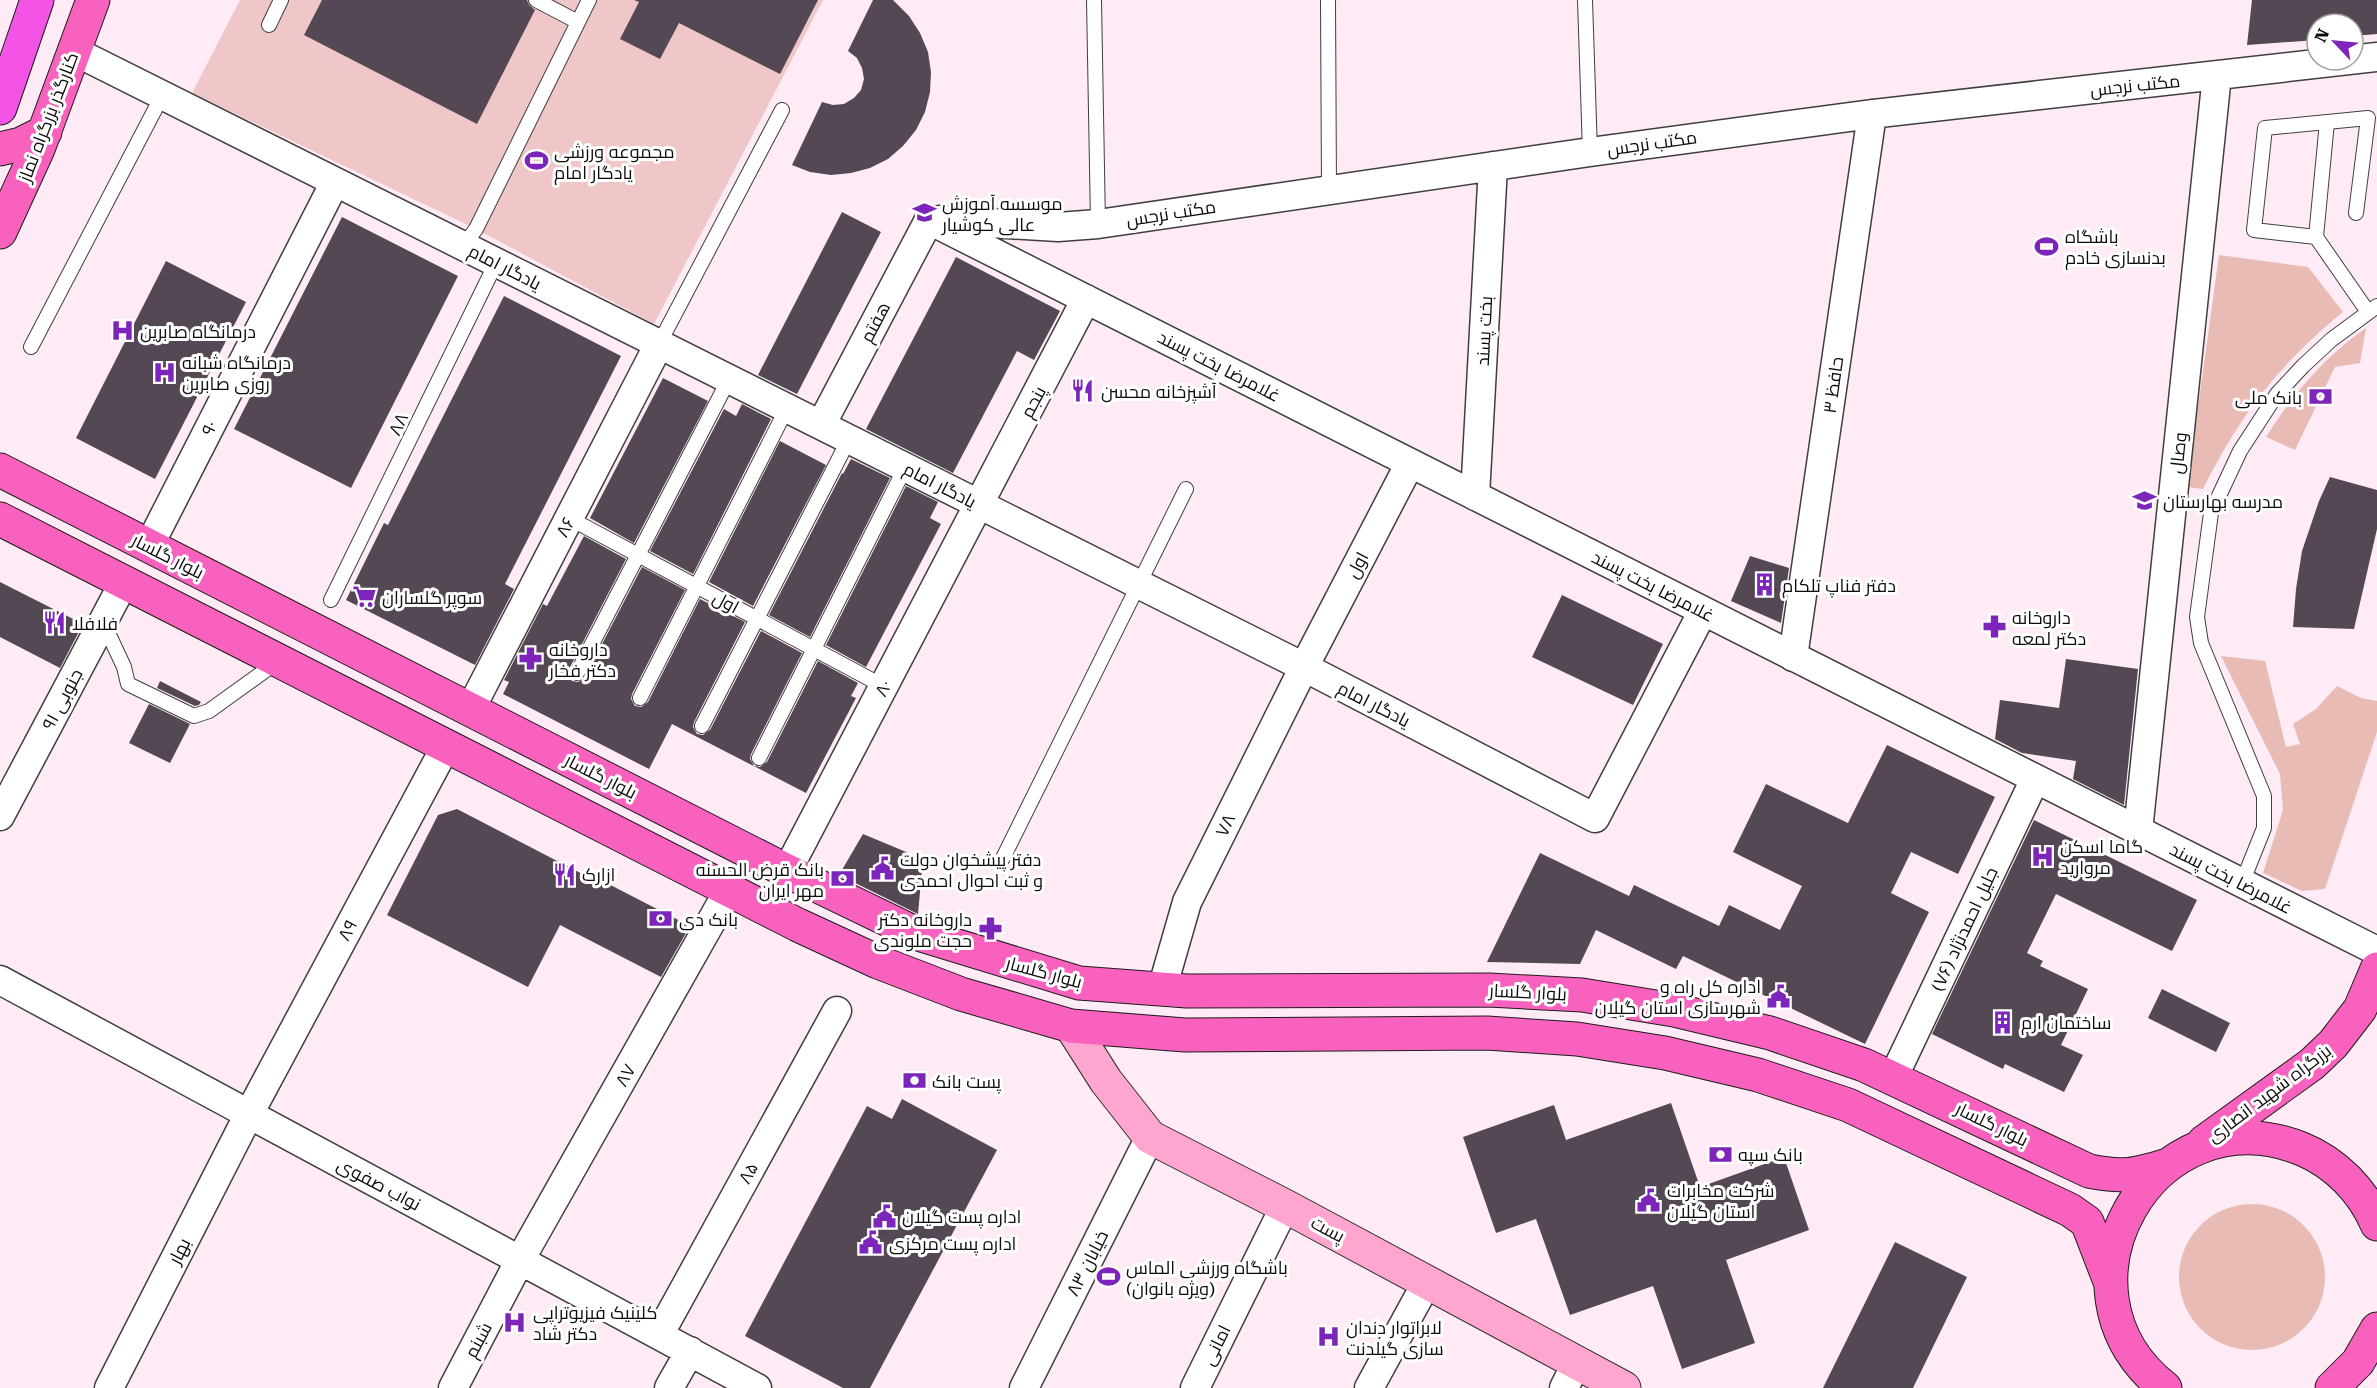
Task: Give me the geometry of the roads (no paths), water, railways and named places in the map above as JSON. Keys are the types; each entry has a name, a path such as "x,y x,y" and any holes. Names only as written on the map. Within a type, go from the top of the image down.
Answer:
{"highway":[{"path":"0,108 38,0"}],"main road":[{"name":"کنارگذر بزرگراه نماز","path":"0,232 45,132 93,0"},
{"path":"0,149 21,144 45,132"},
{"name":"بلوار گلسار","path":"0,470 787,871 915,933 945,943 1079,983 1187,991 1489,990 1582,995 1674,1010 1770,1034 1864,1065 2089,1171 2114,1176 2135,1175 2219,1142 2248,1138 2278,1141 2324,1160 2347,1179 2366,1202 2377,1224"},
{"path":"0,519 729,890 878,962 961,993 1071,1026 1185,1035 1487,1033 1577,1039 1665,1053 1758,1075 1848,1106 2070,1210 2087,1222 2110,1284 2117,1320 2149,1388"},
{"name":"بزرگراه شهید انصاری","path":"2180,1158 2312,1064 2333,1044 2360,1008 2377,969"},
{"path":"2110,1284 2114,1247 2126,1213 2142,1190 2180,1158"},
{"path":"2332,1388 2358,1362 2377,1329"},
{"path":"2132,1353 2149,1374 2165,1388"},
{"path":"2332,1388 2377,1370"}],"street":[{"name":"یادگار امام","path":"74,51 1304,667 1596,818 1703,611"},
{"name":"مکتب نرجس","path":"928,220 1058,227 1098,224 1329,189 1872,114 2377,57"},
{"name":"وصال","path":"2139,831 2217,75"},
{"name":"حافظ ۳","path":"1793,657 1872,114"},
{"name":"بخت پسند","path":"1475,496 1493,166"},
{"name":"۹۰","path":"149,546 335,182"},
{"name":"غلامرضا بخت پسند","path":"928,220 2377,951"},
{"name":"هفتم","path":"821,425 928,220"},
{"path":"1038,275 1035,266 1037,247 1042,238 1058,227"},
{"name":"پنجم","path":"979,504 1086,299"},
{"name":"۸۶","path":"470,710 659,344"},
{"name":"اول","path":"1304,667 1410,463"},
{"name":"۸۰","path":"787,871 979,504"},
{"name":"۹۱ جنوبی","path":"0,816 124,582"},
{"name":"۷۸","path":"1162,989 1187,902 1304,667"},
{"name":"۸۹","path":"249,1114 446,746"},
{"name":"جلیل احمدنژاد (۷۶)","path":"1893,1078 2035,779"},
{"name":"۸۷","path":"520,1260 729,890"},
{"name":"نواب صفوی","path":"0,980 758,1388"},
{"name":"۸۵","path":"658,1335 837,1011"},
{"name":"پست","path":"1071,1026 1106,1081 1150,1137 1427,1282 1571,1375 1624,1388"},
{"name":"بهار","path":"109,1388 249,1114"},
{"name":"خیابان ۸۳","path":"1024,1388 1150,1137"},
{"name":"امانی","path":"1195,1388 1285,1206"},
{"name":"شبنم","path":"453,1388 520,1260"},
{"path":"1369,1388 1427,1282"},
{"path":"669,1388 690,1352"}],"lane":[{"path":"269,25 281,0"},
{"path":"536,0 578,22"},
{"path":"463,246 476,229 589,0"},
{"path":"1094,0 1098,224"},
{"path":"1328,0 1329,189"},
{"path":"1585,0 1590,152"},
{"path":"31,348 162,96"},
{"path":"659,344 782,110"},
{"path":"2316,237 2254,230 2265,128 2368,118 2356,213"},
{"path":"2242,883 2264,828 2264,796 2201,643 2197,617 2211,513 2240,451 2277,394 2303,366 2331,340 2373,309 2316,237 2327,122"},
{"name":"۸۸","path":"331,600 496,263"},
{"path":"577,673 729,379"},
{"path":"640,698 787,408"},
{"path":"702,726 849,439"},
{"path":"759,758 906,468"},
{"path":"1003,858 1186,489"},
{"name":"اول","path":"569,518 883,686"},
{"path":"103,622 124,667 128,684 194,716 209,711 278,661"}],"place":[{"name":"مجموعه ورزشی یادگار امام","path":"536,161"},
{"name":"موسسه آموزش عالی کوشیار","path":"924,213"},
{"name":"باشگاه بدنسازی خادم","path":"2047,246"},
{"name":"درمانگاه صابرین","path":"122,331"},
{"name":"درمانگاه شبانه روزی صابرین","path":"164,372"},
{"name":"آشپزخانه محسن","path":"1083,391"},
{"name":"بانک ملی","path":"2320,397"},
{"name":"مدرسه بهارستان","path":"2145,501"},
{"name":"دفتر فناپ تلکام","path":"1764,585"},
{"name":"سوپر گلساران","path":"364,597"},
{"name":"فلافلا","path":"54,623"},
{"name":"داروخانه دکتر لمعه","path":"1994,627"},
{"name":"داروخانه دکتر فخار","path":"531,659"},
{"name":"گاما اسکن مروارید","path":"2042,856"},
{"name":"دفتر پیشخوان دولت و ثبت احوال احمدی","path":"882,869"},
{"name":"ازارک","path":"564,874"},
{"name":"بانک قرض الحسنه مهر ایران","path":"842,879"},
{"name":"بانک دی","path":"661,919"},
{"name":"داروخانه دکتر حجت ملوندی","path":"990,929"},
{"name":"اداره کل راه و شهرسازی استان گیلان","path":"1779,996"},
{"name":"ساختمان ارم","path":"2003,1022"},
{"name":"پست بانک","path":"914,1081"},
{"name":"بانک سپه","path":"1720,1154"},
{"name":"شرکت مخابرات استان گیلان","path":"1649,1200"},
{"name":"اداره پست گیلان","path":"884,1216"},
{"name":"اداره پست مرکزی","path":"871,1243"},
{"name":"باشگاه ورزشی الماس (ویژه بانوان)","path":"1108,1277"},
{"name":"کلینیک فیزیوتراپی دکتر شاد","path":"515,1322"},
{"name":"لابراتوار دندان سازی گیلدنت","path":"1328,1337"}]}
